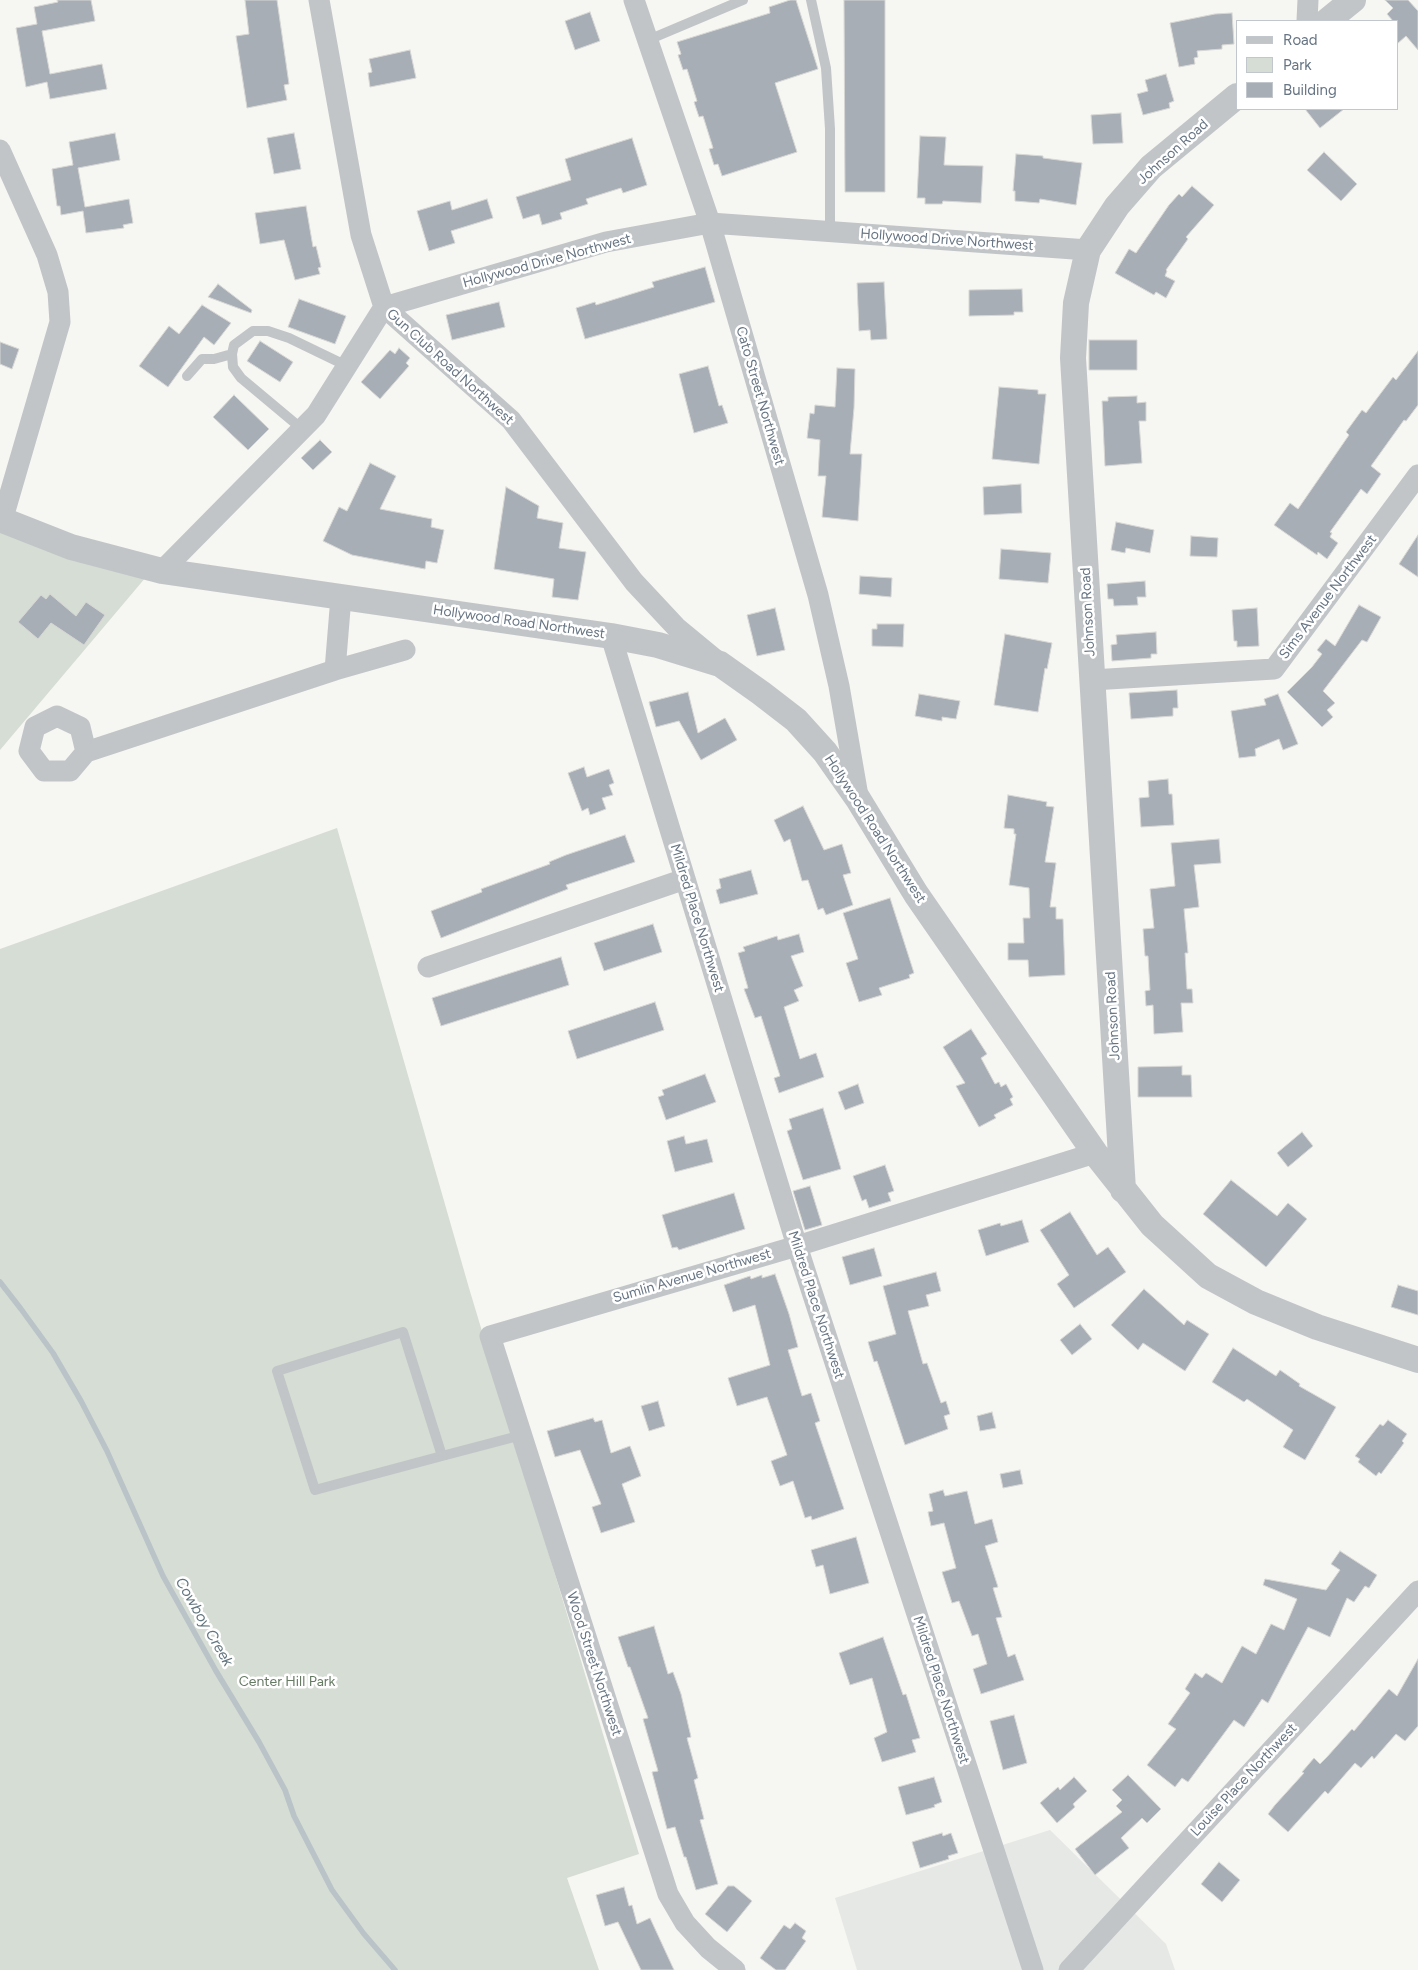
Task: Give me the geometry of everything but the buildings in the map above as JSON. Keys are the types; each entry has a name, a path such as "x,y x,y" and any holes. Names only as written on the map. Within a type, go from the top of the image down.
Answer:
{"street":[{"name":"Gun Club Road Northwest","path":"319,0 361,235 384,307 511,420 634,582 676,627 720,664"},
{"name":"Cato Street Northwest","path":"634,0 710,223 818,595 838,686 858,799"},
{"path":"1307,20 1308,0"},
{"path":"1328,20 1353,0"},
{"name":"Johnson Road","path":"1123,1190 1073,358 1076,303 1088,250 1117,206 1151,167 1236,97"},
{"path":"0,150 47,255 58,292 60,322 1,520"},
{"name":"Hollywood Drive Northwest","path":"384,307 606,242 710,223 1088,250"},
{"path":"162,571 316,415 384,307"},
{"name":"Sims Avenue Northwest","path":"1092,680 1274,669 1418,475"},
{"name":"Hollywood Road Northwest","path":"1,520 71,547 162,571 611,636 658,645 720,664 796,720 825,752 858,799 916,894 1095,1154 1152,1225 1208,1276 1256,1302 1317,1327 1418,1360"},
{"path":"335,670 342,597"},
{"name":"Mildred Place Northwest","path":"611,636 797,1246 1032,1970"},
{"path":"86,752 335,670 405,650"},
{"path":"428,967 685,879"},
{"name":"Sumlin Avenue Northwest","path":"490,1336 797,1246 1095,1154"},
{"name":"Wood Street Northwest","path":"490,1336 668,1894 685,1923 696,1936 735,1970"},
{"name":"Louise Place Northwest","path":"1069,1970 1418,1590"}],"lane":[{"path":"648,40 744,0"},
{"path":"811,0 826,68 830,129 830,232"},
{"path":"302,429 241,378 233,367 232,354 234,345 253,331 268,331 289,338 347,366"},
{"path":"187,376 202,359 214,360 232,354"},
{"path":"442,1456 403,1332 277,1371 315,1490 522,1435"}],"shaded area":[{"path":"1050,1830 1166,1944 1175,1970 857,1970 835,1898"}],"green space":[{"path":"0,514 157,564 0,750"},
{"name":"Center Hill Park","path":"337,828 469,1288 639,1854 567,1878 599,1970 0,1970 0,949"}],"waterway":[{"name":"Cowboy Creek","path":"0,1282 53,1353 81,1401 107,1451 163,1576 285,1790 294,1816 332,1890 364,1934 395,1970"}]}
